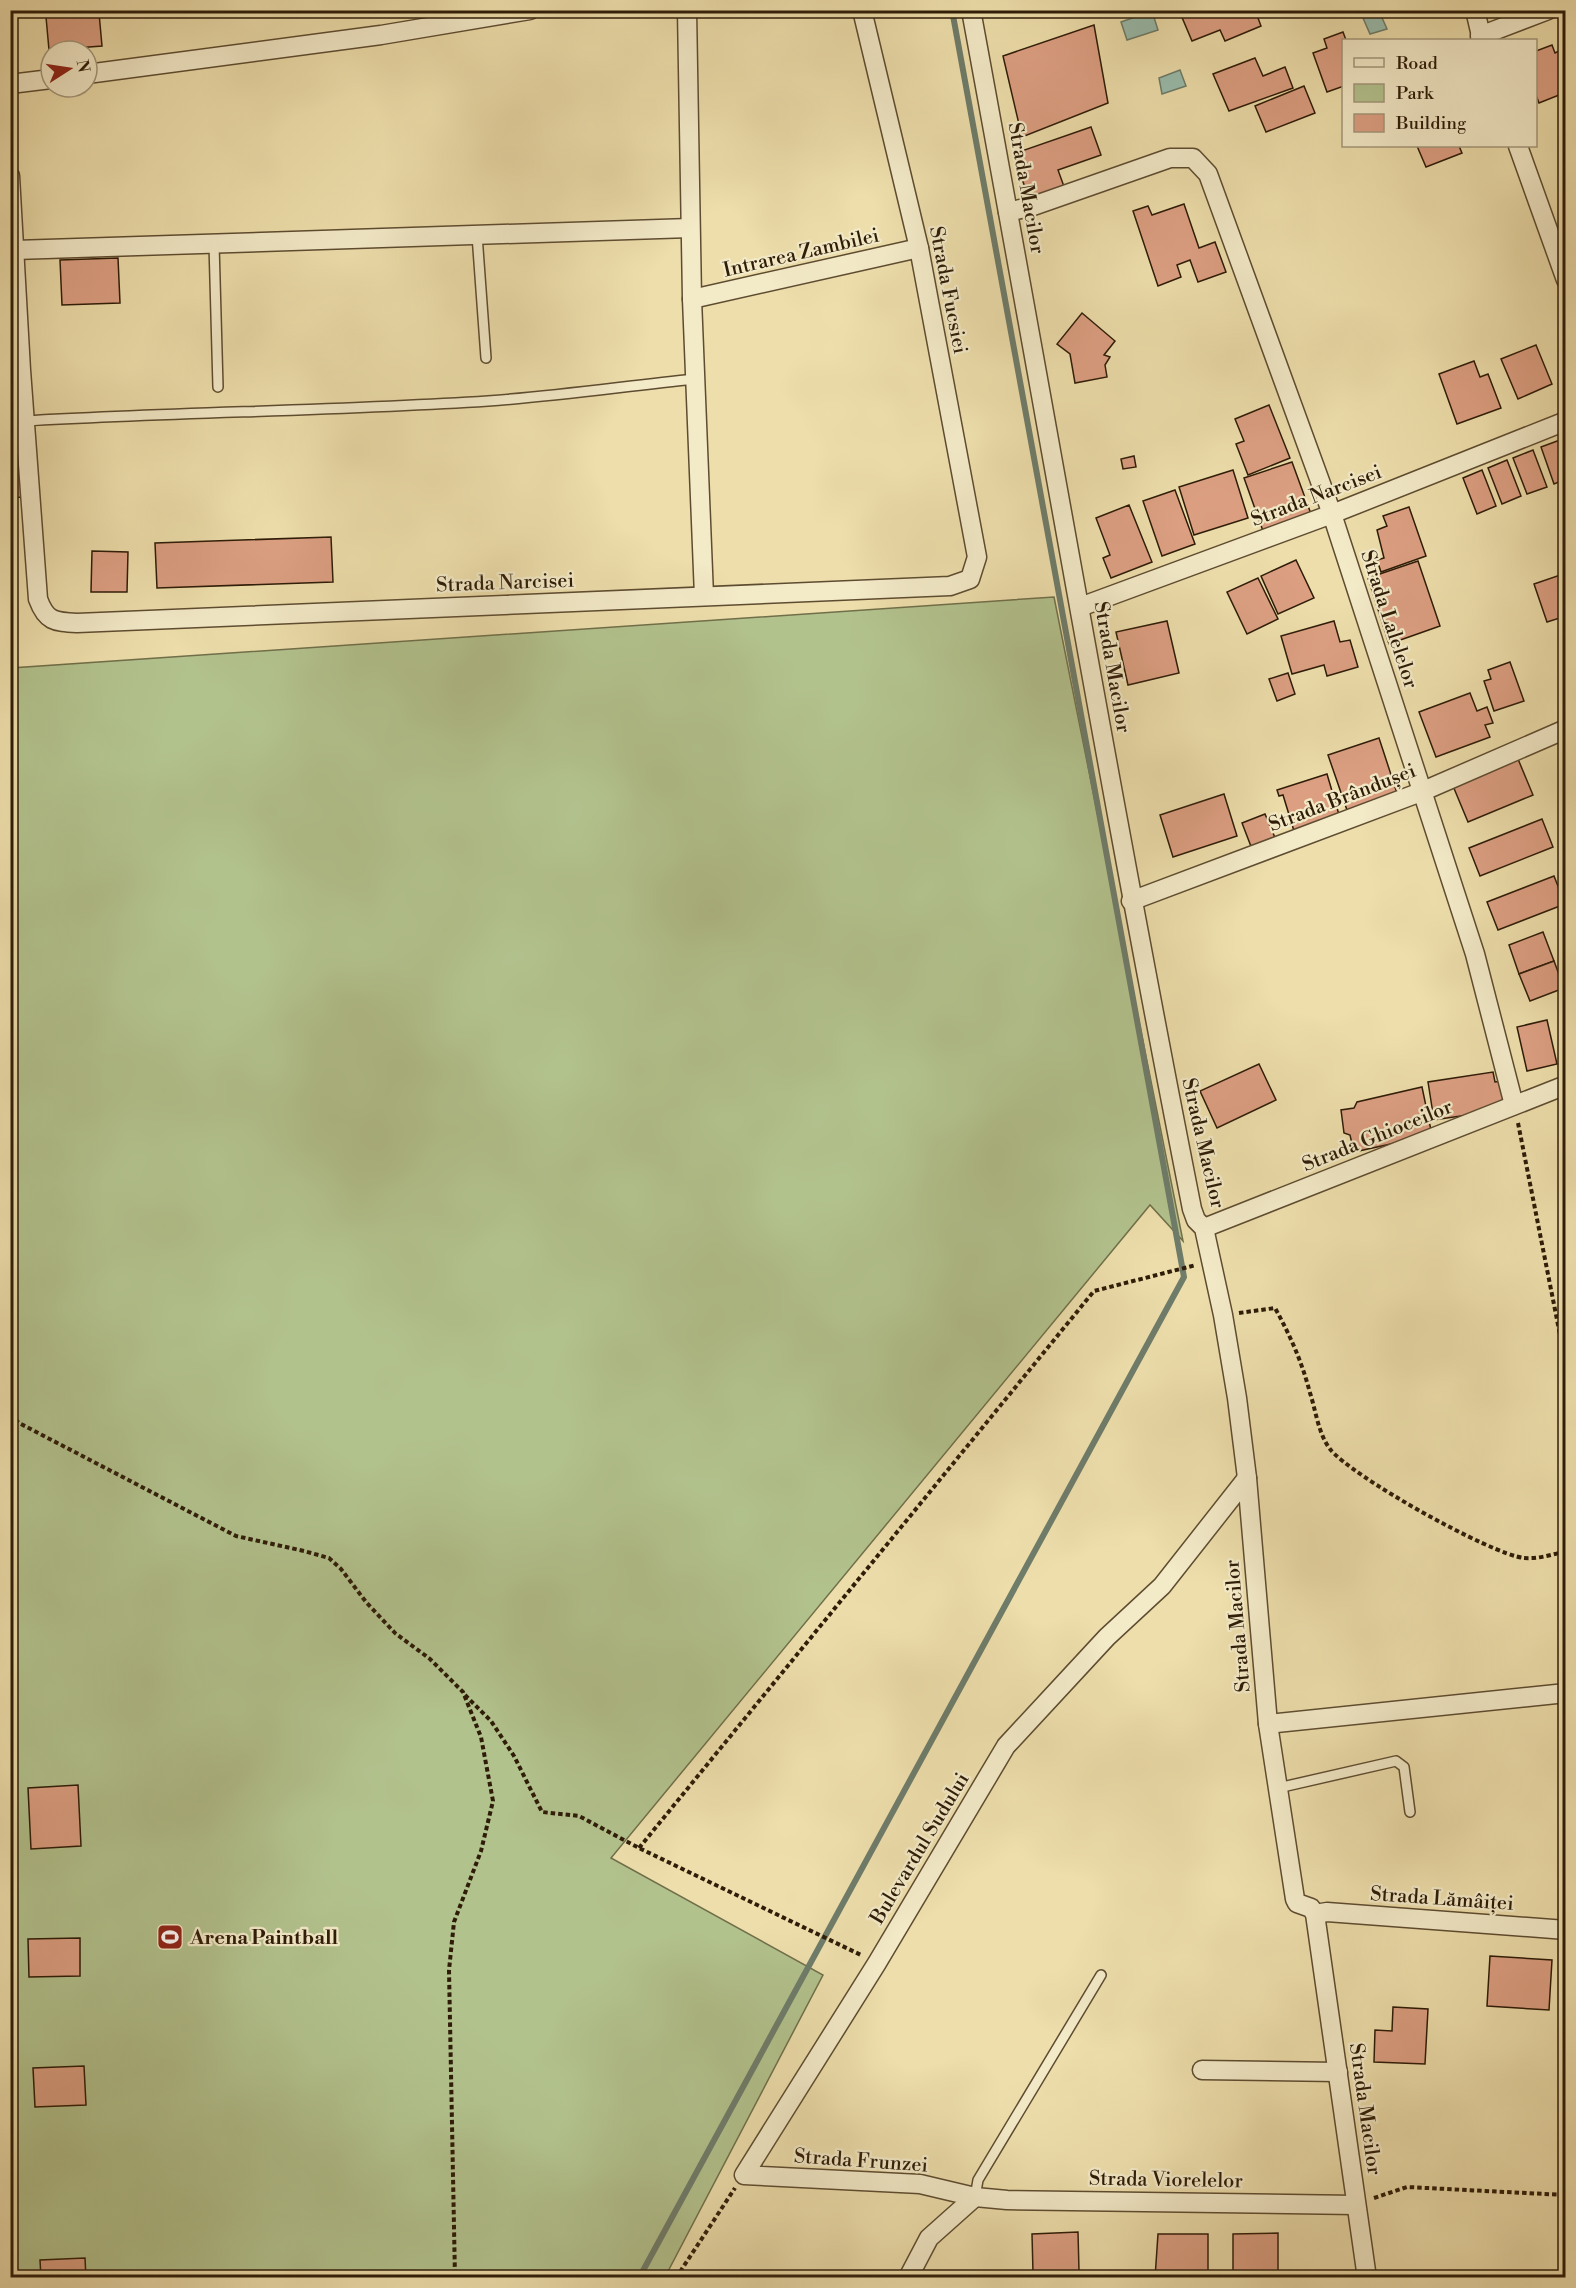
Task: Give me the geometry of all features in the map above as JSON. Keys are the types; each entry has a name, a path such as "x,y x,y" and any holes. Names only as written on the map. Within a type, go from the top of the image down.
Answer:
{"street":[{"path":"99,72 392,33 530,10"},
{"path":"687,10 692,299 704,596"},
{"name":"Strada Fucsiei","path":"862,10 919,248 977,557 970,579"},
{"name":"Strada Macilor","path":"971,10 1131,901 1192,1209 1196,1221 1204,1228 1223,1315 1247,1478 1268,1724 1295,1899 1297,1903 1311,1908 1315,1914 1367,2277"},
{"path":"1475,10 1481,38 1548,10"},
{"path":"10,84 39,80"},
{"path":"1518,147 1566,280"},
{"name":"Strada Lalelelor","path":"1008,212 1033,206 1170,159 1193,158 1208,174 1332,514 1475,954 1514,1105"},
{"path":"10,176 15,250 16,370 25,421"},
{"path":"15,250 690,228"},
{"name":"Intrarea Zambilei","path":"692,299 919,248"},
{"name":"Strada Narcisei","path":"25,421 38,599 43,613 58,622 950,586 970,579"},
{"name":"Strada Narcisei","path":"1080,608 1332,514 1566,421"},
{"name":"Strada Brândușei","path":"1131,901 1421,792 1566,729"},
{"name":"Strada Ghioceilor","path":"1204,1228 1566,1085"},
{"name":"Bulevardul Sudului","path":"744,2175 877,1963 1006,1746 1107,1637 1162,1586 1247,1478"},
{"path":"1268,1724 1566,1693"},
{"name":"Strada Lămâiței","path":"1315,1914 1327,1912 1566,1930"},
{"path":"1202,2070 1338,2072"},
{"name":"Strada Frunzei","path":"744,2175 920,2184 975,2197"},
{"path":"908,2277 929,2238 975,2197"},
{"name":"Strada Viorelelor","path":"975,2197 1007,2200 1356,2205"}],"lane":[{"path":"477,235 486,358"},
{"path":"214,244 218,387"},
{"path":"25,421 489,400 695,379"},
{"path":"1278,1788 1396,1761 1404,1767 1410,1812"},
{"path":"975,2197 978,2180 1101,1975"}],"path":[{"path":"1514,1105 1563,1350 1566,1583"},
{"path":"639,1848 1094,1291 1191,1266"},
{"path":"1223,1315 1275,1308 1294,1342 1318,1425 1330,1449 1362,1477 1477,1541 1523,1558 1564,1552"},
{"path":"10,1414 19,1423 236,1536 329,1558 395,1633 430,1659 491,1721 514,1756 542,1812 579,1816 639,1848 877,1963"},
{"path":"455,2277 449,1970 454,1922 482,1851 493,1801 481,1737 463,1692"},
{"path":"676,2277 744,2175"},
{"path":"1356,2205 1407,2187 1566,2195"}],"green space":[{"path":"1054,597 1183,1241 1150,1205 611,1858 823,1975 665,2277 11,2278 11,668"}],"shaded area":[{"path":"1152,11 1158,30 1127,40 1121,22"},
{"path":"1360,11 1379,11 1387,29 1370,34"},
{"path":"1180,70 1186,86 1162,94 1159,78"}],"building":[{"path":"1191,10 1198,10 1199,14 1208,10 1255,10 1261,26 1225,41 1220,30 1192,41 1181,15"},
{"path":"99,13 102,46 99,46 99,39 48,39 46,17"},
{"path":"1094,25 1108,103 1022,137 1003,56"},
{"path":"1343,32 1346,39 1342,39 1342,87 1327,92 1313,53 1327,48 1324,39"},
{"path":"1552,45 1555,53 1561,50 1566,59 1566,104 1563,105 1559,95 1539,103 1537,51"},
{"path":"1255,58 1263,76 1285,67 1293,88 1229,111 1213,74"},
{"path":"1304,86 1315,113 1266,132 1255,106"},
{"path":"1091,127 1101,155 1058,170 1066,192 1031,204 1013,154"},
{"path":"1417,147 1459,147 1462,153 1426,167"},
{"path":"1184,204 1199,248 1215,242 1226,272 1198,282 1190,260 1177,265 1181,277 1158,286 1133,211 1148,206 1152,215"},
{"path":"118,258 120,303 62,305 60,260"},
{"path":"1082,313 1115,341 1104,355 1110,357 1105,365 1107,377 1075,383 1070,354 1057,344"},
{"path":"1536,345 1552,384 1518,399 1501,359"},
{"path":"1474,361 1480,377 1488,374 1501,408 1457,424 1439,374"},
{"path":"1269,405 1290,458 1248,475 1236,444 1244,441 1235,419"},
{"path":"10,421 20,421 23,497 10,498"},
{"path":"1560,440 1566,454 1566,479 1554,484 1541,447"},
{"path":"1533,450 1547,487 1527,494 1513,458"},
{"path":"1134,456 1136,467 1123,469 1121,459"},
{"path":"1507,460 1521,496 1502,504 1488,468"},
{"path":"1292,462 1311,514 1263,531 1244,478"},
{"path":"1233,470 1248,518 1194,535 1179,487"},
{"path":"1482,470 1496,506 1477,514 1463,478"},
{"path":"1175,490 1195,544 1162,556 1143,501"},
{"path":"1129,505 1152,562 1111,578 1103,558 1110,555 1096,518"},
{"path":"1409,507 1426,556 1381,572 1377,560 1384,558 1377,530 1387,526 1383,516"},
{"path":"331,537 333,582 157,588 155,543"},
{"path":"92,551 128,552 127,592 91,592"},
{"path":"1296,560 1314,598 1278,614 1261,576"},
{"path":"1418,561 1440,626 1389,644 1368,578"},
{"path":"1566,573 1566,616 1547,622 1534,584"},
{"path":"1258,578 1278,619 1247,634 1227,592"},
{"path":"1167,621 1179,673 1128,685 1116,632"},
{"path":"1334,621 1340,642 1350,640 1358,667 1327,676 1324,665 1292,674 1281,636"},
{"path":"1510,662 1524,701 1494,711 1484,681 1491,679 1488,670"},
{"path":"1288,673 1295,694 1277,701 1269,679"},
{"path":"1470,693 1477,711 1487,707 1493,723 1485,725 1490,737 1436,757 1419,712"},
{"path":"1379,738 1398,796 1348,813 1328,755"},
{"path":"1518,759 1533,795 1468,822 1453,786"},
{"path":"1327,774 1340,818 1294,831 1283,795 1279,796 1277,790"},
{"path":"1224,794 1237,836 1173,857 1160,815"},
{"path":"1265,814 1276,840 1252,849 1242,823"},
{"path":"1542,819 1553,847 1480,876 1469,848"},
{"path":"1554,876 1565,904 1498,930 1487,902"},
{"path":"1543,932 1554,961 1519,974 1509,945"},
{"path":"1554,961 1564,988 1530,1001 1519,974"},
{"path":"1547,1020 1557,1064 1527,1071 1517,1027"},
{"path":"1259,1064 1276,1100 1217,1128 1200,1091"},
{"path":"1493,1072 1495,1082 1502,1081 1506,1103 1501,1110 1434,1120 1428,1082"},
{"path":"1422,1087 1432,1135 1354,1152 1350,1135 1344,1133 1341,1110 1354,1108 1357,1102"},
{"path":"78,1785 81,1846 31,1849 28,1788"},
{"path":"80,1938 80,1976 29,1977 28,1939"},
{"path":"1490,1956 1552,1960 1549,2010 1487,2006"},
{"path":"1393,2007 1428,2009 1425,2064 1374,2062 1375,2030 1392,2031"},
{"path":"84,2066 86,2105 35,2107 33,2068"},
{"path":"1078,2232 1079,2271 1033,2273 1032,2234"},
{"path":"1278,2233 1278,2278 1233,2278 1233,2234"},
{"path":"1158,2234 1208,2234 1208,2278 1155,2278"},
{"path":"85,2258 86,2278 41,2278 40,2260"}],"waterway":[{"path":"639,2278 1184,1277 952,10"}],"place":[{"name":"Arena Paintball","path":"170,1937"}]}
